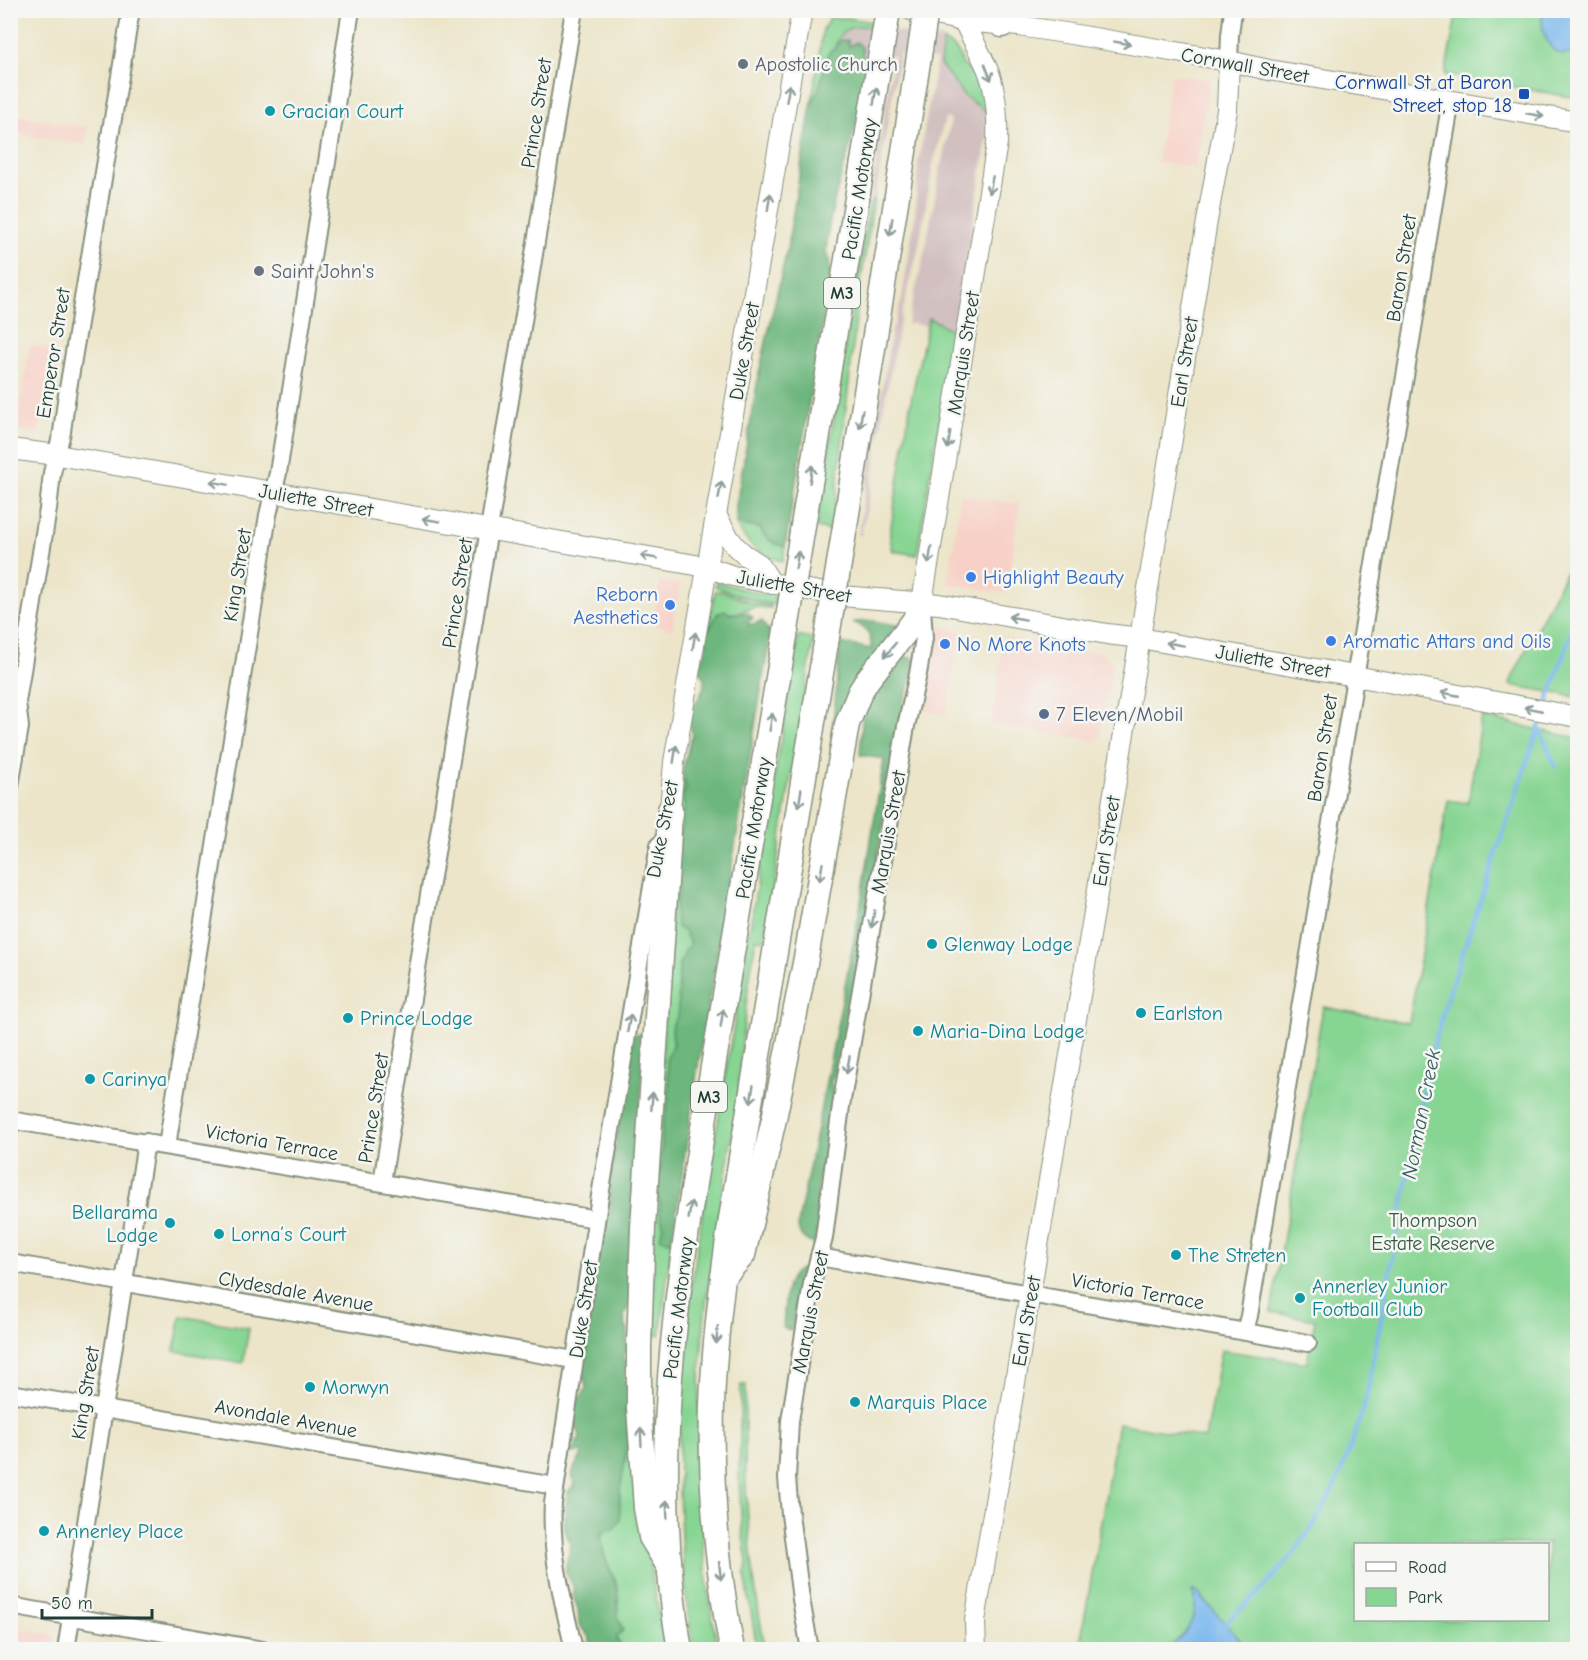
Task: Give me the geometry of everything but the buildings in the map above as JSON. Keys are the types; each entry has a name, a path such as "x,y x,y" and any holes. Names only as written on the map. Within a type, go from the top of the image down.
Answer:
{"highway":[{"name":"Pacific Motorway","path":"680,1650 670,1567 666,1502 668,1399 679,1280 888,10"},
{"name":"Pacific Motorway","path":"732,1650 717,1551 712,1457 715,1361 723,1276 926,10"},
{"path":"723,1276 743,1255 774,1119 806,958 847,724 860,692 914,621 922,602"},
{"path":"670,810 644,1227 639,1407 642,1460 651,1538 670,1567"}],"main road":[{"name":"Duke Street","path":"670,810 674,762 802,10"},
{"name":"Cornwall Street","path":"912,10 997,18 1054,31 1230,61 1269,70 1578,122"},
{"name":"Marquis Street","path":"922,602 997,143 998,127 990,77 963,16"},
{"name":"Earl Street","path":"976,1650 975,1621 1227,110 1230,61"},
{"name":"Juliette Street","path":"10,449 57,455 707,567 726,575 841,596 922,602 1140,638 1568,716"},
{"path":"716,515 736,547 759,564 772,584"},
{"name":"Earl Street","path":"961,1650 975,1621"}],"street":[{"name":"Emperor Street","path":"10,786 20,727 14,708 131,10"},
{"name":"King Street","path":"167,1146 351,10"},
{"name":"Prince Street","path":"382,1182 574,10"},
{"path":"1230,61 1233,10"},
{"name":"Baron Street","path":"1245,1331 1450,100"},
{"name":"Marquis Street","path":"810,1650 790,1514 787,1478 790,1421 812,1284 824,1238 841,1106 854,1029 906,726 924,638 922,602"},
{"name":"Duke Street","path":"574,1650 555,1561 552,1518 555,1486 596,1219 657,852 670,810"},
{"name":"Victoria Terrace","path":"10,1120 596,1219"},
{"name":"King Street","path":"66,1650 146,1142"},
{"name":"Victoria Terrace","path":"819,1257 1308,1342"},
{"name":"Clydesdale Avenue","path":"10,1263 574,1360"},
{"name":"Avondale Avenue","path":"10,1393 555,1486"},
{"path":"10,1606 263,1650"}],"shaded area":[{"path":"855,26 941,38 943,41 940,64 991,115 954,331 929,318 927,326 910,323 907,325 925,251 951,120 945,118 933,164 918,250 900,321 861,535 858,535 891,335 902,299 915,216 918,164 937,60 900,53 859,292 834,516 831,531 816,528 894,56 868,52 865,72 862,47 838,43 835,48 839,36"},
{"path":"1171,74 1210,80 1195,168 1157,162"},
{"path":"10,114 88,127 85,145 11,132"},
{"path":"30,345 52,348 38,434 16,430"},
{"path":"961,495 1020,504 1006,593 947,584"},
{"path":"660,581 681,584 672,629 652,625"},
{"path":"940,627 961,630 946,715 925,711"},
{"path":"1004,638 1104,653 1113,665 1099,741 991,725"},
{"path":"10,1628 52,1634 56,1639 54,1649 11,1649"}],"green space":[{"path":"1457,11 1577,11 1577,98 1445,75"},
{"path":"830,18 849,18 872,22 872,27 853,27 840,36 835,48 831,50 811,106 823,29"},
{"path":"841,40 848,40 849,46 856,42 862,47 865,77 857,118 831,215 826,255 829,257 830,272 827,296 785,547 770,540 760,528 736,524 736,505 759,373 787,249 811,106 819,88 829,52"},
{"path":"943,41 956,50 962,64 978,81 985,93 991,115 964,96 940,64"},
{"path":"874,199 859,292 831,531 816,528 869,205"},
{"path":"929,318 954,331 917,555 893,551 890,533 912,395"},
{"path":"736,524 760,528 770,540 785,547 783,561 767,556 755,548 744,538"},
{"path":"1577,550 1577,697 1510,685 1512,678"},
{"path":"716,582 777,597 776,605 730,592 715,586"},
{"path":"715,591 721,591 749,602 771,606 771,608 754,607 740,613 718,613 708,631"},
{"path":"725,610 730,614 748,613 753,618 748,622 749,625 762,621 771,631 697,1072 672,1241 660,1237 663,1225 661,1204 656,1193 662,1151 662,1126 667,1110 669,1084 667,1058 673,1043 672,1026 678,1015 679,964 685,950 690,945 685,932 677,927 675,913 680,890 677,880 679,837 682,827 681,819 685,809 682,795 686,789 683,771 689,742 693,735 690,715 704,686 704,678 699,670 706,649 706,635 718,613"},
{"path":"873,621 897,625 831,749 840,643 871,649 867,632 853,622"},
{"path":"798,636 813,639 813,643 764,940 756,939 736,1111 714,1243 704,1323 699,1405 699,1487 706,1569 718,1649 693,1650 682,1550 679,1483 680,1416 685,1343 701,1225"},
{"path":"898,656 912,658 916,662 905,699 902,702 905,709 848,1012 849,1030 843,1044 841,1060 831,1082 835,1107 831,1115 832,1126 828,1138 827,1154 819,1175 817,1198 819,1225 814,1244 802,1237 798,1224 860,909 884,759 860,755 863,710 868,697"},
{"name":"Thompson Estate Reserve","path":"1482,717 1577,738 1577,1649 1079,1650 1118,1423 1205,1438 1221,1350 1307,1363 1315,1320 1271,1312 1323,1007 1409,1023 1448,800 1468,803"},
{"path":"683,779 686,789 683,795 685,809 681,819 677,880 685,931 690,945 680,961 678,1015 672,1026 673,1043 667,1058 669,1084 667,1110 662,1126 662,1151 656,1193 661,1204 663,1225 661,1239 672,1241 660,1335 650,1336 648,1275 678,814"},
{"path":"639,1033 643,1036 643,1041 633,1296 624,1316 628,1330 627,1348 623,1359 628,1361 624,1375 626,1386 629,1388 630,1402 625,1415 628,1442 620,1490 620,1520 613,1529 601,1533 605,1558 618,1590 618,1617 623,1630 617,1640 623,1649 588,1649 590,1638 579,1623 573,1586 566,1572 570,1543 564,1517 567,1493 574,1485 573,1471 582,1454 571,1451 580,1438 572,1422 576,1400 584,1393 586,1387 580,1356 587,1350 584,1338 590,1302 594,1295 588,1283 596,1255 602,1250 602,1215 610,1212 610,1178 634,1035"},
{"path":"805,1268 791,1330 783,1328 788,1284 798,1271"},
{"path":"181,1316 249,1328 243,1363 174,1351"},
{"path":"741,1385 746,1385 745,1452 751,1551 765,1649 757,1649 745,1574 747,1563 739,1482"},
{"path":"630,1402 639,1505 665,1649 623,1650 617,1637 623,1630 618,1619 618,1589 601,1544 604,1531 620,1520 620,1491 628,1437 626,1412"}],"water":[{"path":"1543,11 1577,11 1577,52 1562,55 1551,48 1543,31"},
{"path":"1192,1591 1197,1592 1248,1649 1168,1649 1186,1631 1193,1616 1195,1600"}],"waterway":[{"name":"Norman Creek","path":"1546,707 1578,612"},
{"name":"Norman Creek","path":"1222,1626 1263,1588 1300,1545 1328,1498 1350,1448 1367,1394 1429,1064 1446,1002 1543,715"},
{"path":"1539,727 1555,766"}],"place":[{"name":"Apostolic Church","path":"743,64"},
{"name":"Cornwall St at Baron Street, stop 18","path":"1524,94"},
{"name":"Gracian Court","path":"270,111"},
{"name":"Saint John's","path":"259,271"},
{"name":"Highlight Beauty","path":"971,577"},
{"name":"Reborn Aesthetics","path":"670,605"},
{"name":"Aromatic Attars and Oils","path":"1331,641"},
{"name":"No More Knots","path":"945,644"},
{"name":"7 Eleven/Mobil","path":"1044,714"},
{"name":"Glenway Lodge","path":"932,944"},
{"name":"Earlston","path":"1141,1013"},
{"name":"Prince Lodge","path":"348,1018"},
{"name":"Maria-Dina Lodge","path":"918,1031"},
{"name":"Carinya","path":"90,1079"},
{"name":"Bellarama Lodge","path":"170,1223"},
{"name":"Lorna’s Court","path":"219,1234"},
{"name":"The Streten","path":"1176,1255"},
{"name":"Annerley Junior Football Club","path":"1300,1298"},
{"name":"Morwyn","path":"310,1387"},
{"name":"Marquis Place","path":"855,1402"},
{"name":"Annerley Place","path":"44,1531"}]}
